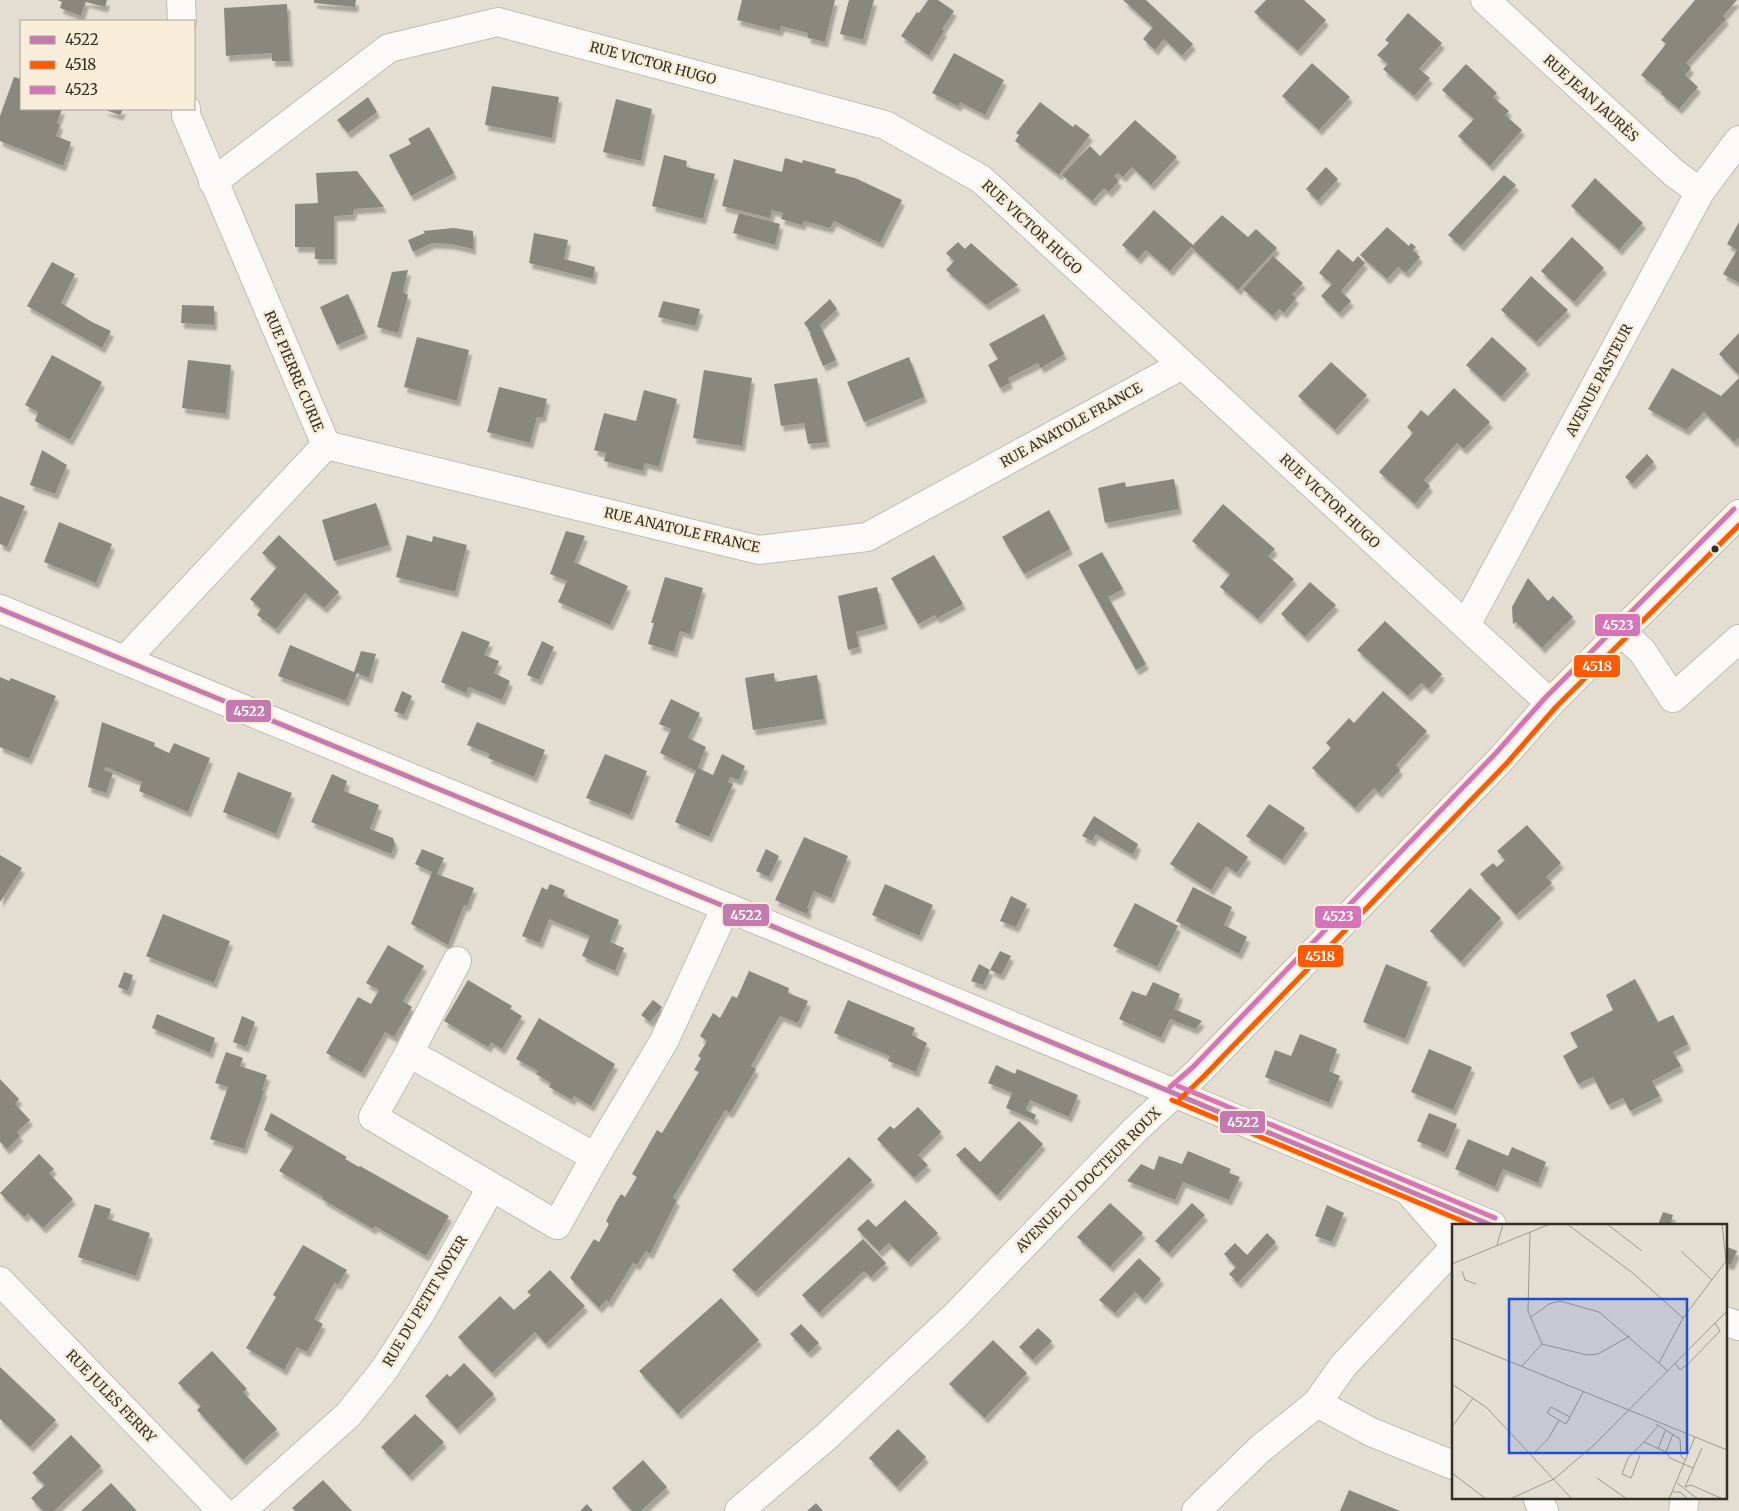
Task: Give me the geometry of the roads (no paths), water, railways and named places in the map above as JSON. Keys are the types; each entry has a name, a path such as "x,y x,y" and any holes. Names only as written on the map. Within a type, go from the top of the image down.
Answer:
{"street":[{"path":"181,0 182,20"},
{"name":"RUE JEAN JAURÈS","path":"1485,0 1674,173 1700,192"},
{"name":"RUE VICTOR HUGO","path":"213,182 389,48 498,22 885,125 981,179 1550,703"},
{"name":"RUE PIERRE CURIE","path":"124,660 326,445 213,182 186,115 186,110"},
{"name":"AVENUE PASTEUR","path":"1466,625 1700,192 1739,140"},
{"name":"RUE ANATOLE FRANCE","path":"326,445 758,550 867,537 1182,364"},
{"name":"AVENUE DU DOCTEUR ROUX","path":"739,1511 827,1436 955,1316 1136,1129 1198,1072 1502,758 1550,703 1739,514"},
{"path":"0,609 726,907 1490,1224"},
{"path":"1621,632 1642,651 1673,698 1739,639"},
{"path":"457,961 373,1117 557,1225 664,1041 726,907"},
{"path":"409,1053 595,1157"},
{"name":"RUE DU PETIT NOYER","path":"241,1511 348,1415 384,1370 422,1311 491,1188"},
{"path":"1407,1190 1452,1241"},
{"path":"1196,1511 1260,1449 1317,1403 1343,1366 1452,1250"},
{"name":"RUE JULES FERRY","path":"0,1281 222,1511"},
{"path":"1726,1320 1739,1326"},
{"path":"1317,1403 1371,1432 1452,1465"},
{"path":"1683,1511 1685,1498"}]}
